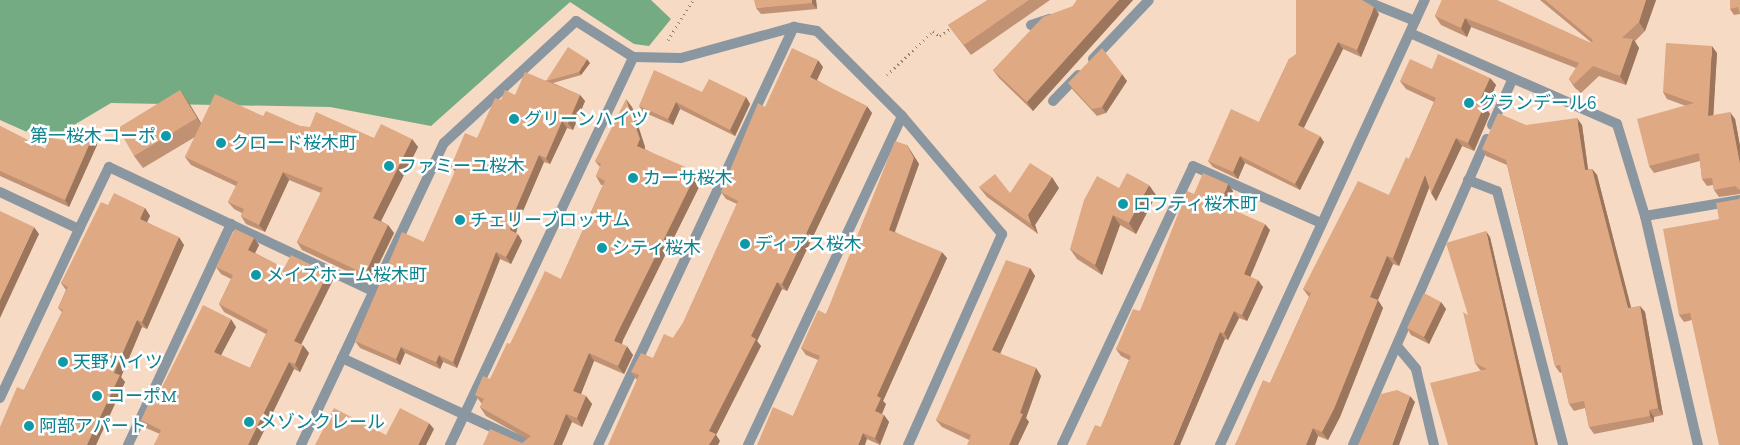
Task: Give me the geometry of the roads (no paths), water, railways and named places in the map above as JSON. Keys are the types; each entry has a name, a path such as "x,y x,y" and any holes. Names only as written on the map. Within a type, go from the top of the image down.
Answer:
{"street":[{"path":"1054,100 1149,0"},
{"path":"1363,0 1415,21"},
{"path":"1220,445 1425,0"},
{"path":"1031,25 1065,14"},
{"path":"301,445 444,143 576,21 633,57 681,58 794,27 817,31 902,116 1002,234 908,445"},
{"path":"598,445 794,27"},
{"path":"1410,33 1617,124 1645,216 1698,445"},
{"path":"450,445 633,57"},
{"path":"1353,445 1513,78"},
{"path":"748,445 902,116"},
{"path":"1062,445 1193,166 1321,223"},
{"path":"0,398 109,167 373,291"},
{"path":"1468,180 1497,192 1563,445"},
{"path":"0,192 79,229"},
{"path":"1645,216 1740,200"},
{"path":"128,445 231,224"},
{"path":"1396,346 1416,369 1434,445"},
{"path":"342,358 530,445"}],"place":[{"name":"グランデール6","path":"1469,103"},
{"name":"グリーンハイツ","path":"514,119"},
{"name":"第一桜木コーポ","path":"166,136"},
{"name":"クロード桜木町","path":"221,143"},
{"name":"ファミーユ桜木","path":"389,166"},
{"name":"カーサ桜木","path":"633,178"},
{"name":"ロフティ桜木町","path":"1123,204"},
{"name":"チェリーブロッサム","path":"460,220"},
{"name":"ディアス桜木","path":"745,244"},
{"name":"シティ桜木","path":"602,248"},
{"name":"メイズホーム桜木町","path":"256,275"},
{"name":"天野ハイツ","path":"63,362"},
{"name":"コーポM","path":"97,396"},
{"name":"メゾンクレール","path":"249,422"},
{"name":"阿部アパート","path":"29,426"}]}
